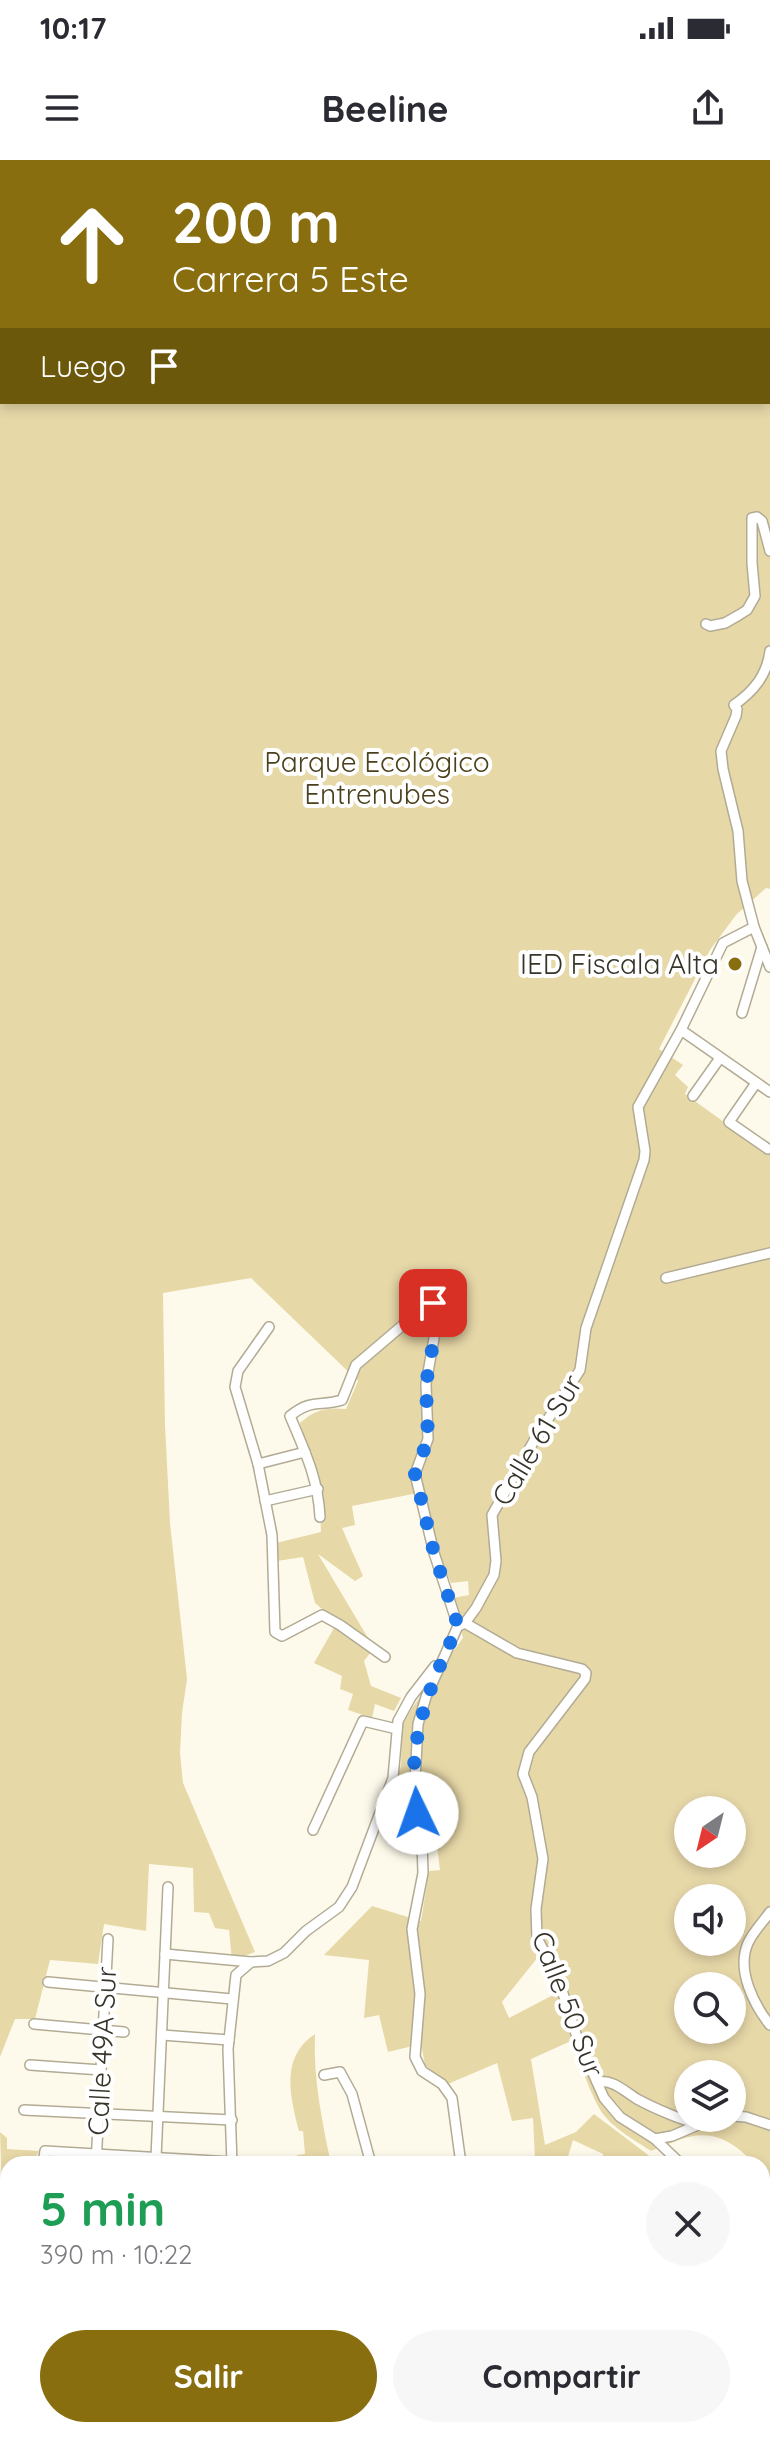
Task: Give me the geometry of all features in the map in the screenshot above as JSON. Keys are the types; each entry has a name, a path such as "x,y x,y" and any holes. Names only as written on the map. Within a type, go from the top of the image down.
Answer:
{"street":[{"path":"706,624 725,623 739,615 747,610 755,596 751,549 751,519 754,517 762,521 770,551"},
{"path":"770,651 761,680 734,705 736,716 721,751 738,831 742,881 754,927 770,967"},
{"path":"754,927 723,943 681,1030 770,1092"},
{"path":"742,1013 762,947"},
{"name":"Calle 61 Sur","path":"445,1654 462,1624 483,1598 496,1569 492,1515 535,1439 580,1370 586,1328 644,1160 638,1107 681,1030"},
{"path":"693,1096 720,1058"},
{"path":"756,1083 729,1122 768,1149"},
{"path":"666,1278 770,1253"},
{"path":"320,1517 318,1489 290,1416 303,1406 342,1400 356,1365 403,1325 412,1303 422,1299 433,1303 438,1315 426,1384 428,1439 415,1474 434,1553 462,1624"},
{"path":"269,1327 238,1371 235,1387 258,1464 273,1548 276,1635 280,1636 322,1615 385,1657"},
{"path":"258,1464 305,1452"},
{"path":"265,1501 318,1489"},
{"name":"Calle 50 Sur","path":"462,1624 517,1653 582,1669 586,1676 529,1752 523,1774 532,1797 543,1859 536,1932 558,1978 578,2040 604,2098 615,2112"},
{"path":"165,1954 268,1961 284,1953 306,1931 339,1907 352,1887 393,1778 397,1729 405,1707 445,1654"},
{"path":"445,1654 426,1697 418,1724 416,1748 414,1799 422,1842 423,1873 412,1929 420,1994 414,2041 415,2057 422,2071 442,2084 452,2098 460,2156"},
{"path":"313,1830 363,1721 397,1729"},
{"path":"156,2156 168,1887"},
{"path":"770,1912 748,1942 745,1965 753,2000 770,2025"},
{"name":"Calle 49A Sur","path":"96,2156 108,1939"},
{"path":"232,2156 229,2040 232,1999 236,1975 251,1962"},
{"path":"48,1982 232,1999"},
{"path":"34,2024 124,2032"},
{"path":"162,2035 229,2040"},
{"path":"30,2065 101,2070"},
{"path":"324,2075 340,2072 352,2094 369,2156"},
{"path":"597,2082 612,2083 639,2100 674,2115"},
{"path":"24,2110 232,2120"},
{"path":"601,2110 615,2112 655,2139 673,2156"},
{"path":"746,2117 770,2125"},
{"path":"655,2139 682,2132"},
{"path":"44,2156 45,2151 77,2156"}],"green space":[{"name":"Parque Ecológico Entrenubes","path":"0,404 770,404 770,889 766,888 736,915 710,950 659,1049 683,1065 675,1075 688,1087 685,1094 770,1155 770,2156 747,2156 729,2143 707,2135 686,2138 651,2151 614,2126 602,2113 571,2041 531,2059 545,2145 576,2132 594,2114 649,2156 603,2156 573,2140 568,2156 535,2156 533,2118 512,2121 497,2063 448,2084 425,2065 421,2044 388,2052 379,2015 364,2018 369,1960 324,1955 372,1906 421,1921 429,1871 440,1870 433,1816 387,1806 401,1766 402,1726 463,1638 453,1598 469,1595 468,1581 451,1583 437,1551 423,1492 352,1506 355,1525 342,1528 363,1576 355,1581 318,1554 374,1648 364,1661 371,1686 401,1698 394,1711 375,1704 372,1718 348,1710 353,1694 340,1689 342,1676 314,1663 334,1628 340,1624 315,1603 303,1557 277,1561 276,1543 321,1532 319,1488 300,1423 321,1410 346,1409 358,1381 251,1278 163,1293 170,1523 187,1679 180,1753 183,1783 255,1952 232,1960 229,1930 215,1928 209,1913 194,1912 193,1868 149,1864 146,1931 104,1924 98,1964 50,1960 35,2019 15,2019 0,2057","holes":["538,1957 555,1994 509,2018 502,2002"]},
{"path":"315,2034 317,2083 329,2156 297,2156 305,2154 303,2131 299,2131 290,2078 296,2054"},
{"path":"0,2132 7,2138 7,2149 39,2151 36,2156 1,2156"}],"place":[{"name":"IED Fiscala Alta","path":"735,964"}],"route":[{"path":"417,1813 414,1799 418,1724 426,1697 458,1626 434,1553 415,1474 428,1439 426,1384 438,1315 433,1303"}]}
